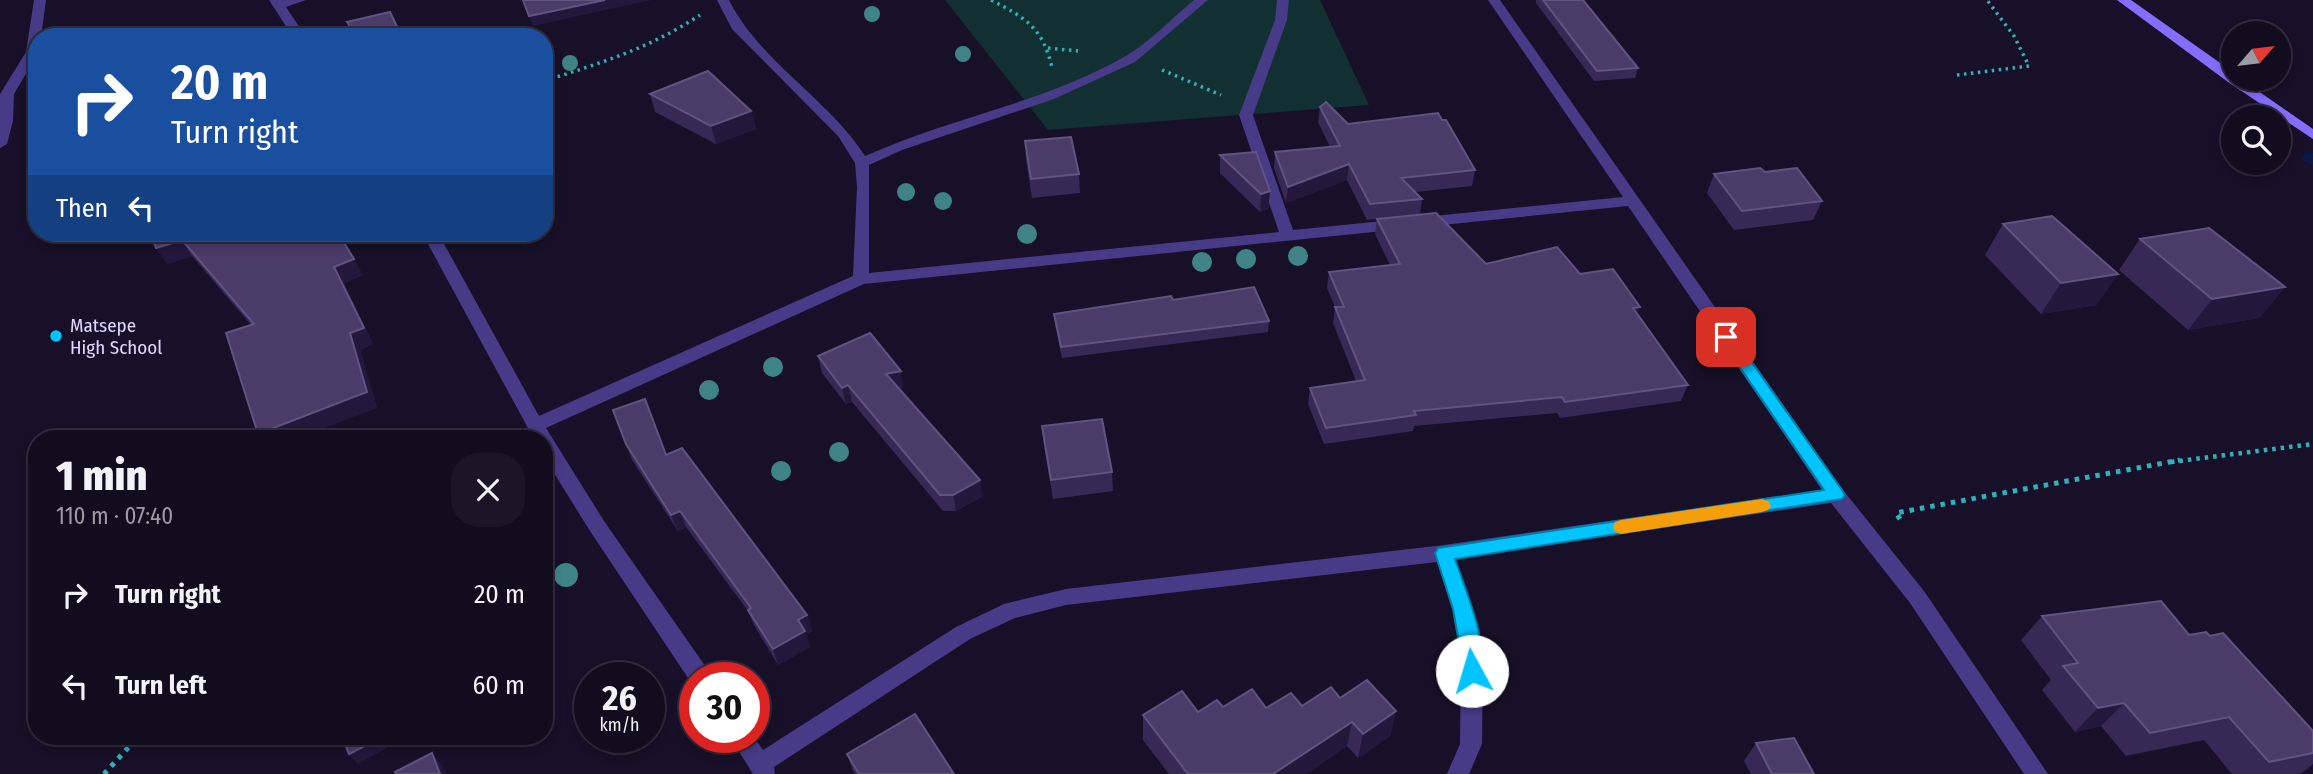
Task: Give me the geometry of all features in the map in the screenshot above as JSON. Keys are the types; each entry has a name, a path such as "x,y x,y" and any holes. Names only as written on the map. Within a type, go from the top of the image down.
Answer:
{"main road":[{"path":"2123,0 2221,70"},
{"path":"2250,91 2313,135"}],"street":[{"path":"36,28 40,0"},
{"path":"294,28 277,3 300,0"},
{"path":"862,163 897,147 1049,96 1130,59 1202,0"},
{"path":"1283,0 1281,20 1246,115 1287,234"},
{"path":"1494,0 1836,495 1917,597 2037,774"},
{"path":"722,1 736,26 844,134 862,163 864,187 861,279"},
{"path":"0,144 6,121 6,94 28,58"},
{"path":"551,430 861,279 1632,201"},
{"path":"435,242 538,430"},
{"path":"553,454 597,526 690,662"},
{"path":"752,753 763,769 962,633 1011,610 1066,597 1271,571 1444,553 1836,495"},
{"path":"1444,553 1472,652 1471,744 1458,774"}],"path":[{"path":"991,0 1028,19 1047,42 1053,86 1049,96"},
{"path":"1957,75 2029,65 2014,36 1987,0"},
{"path":"553,78 627,55 671,34 722,1"},
{"path":"1903,523 1896,513 2198,457 2313,444"},
{"path":"104,774 131,745"}],"green space":[{"path":"945,0 1320,0 1369,105 1048,130"}],"building":[{"path":"523,0 605,0 529,16"},
{"path":"1543,0 1583,0 1638,68 1597,71"},
{"path":"390,12 398,28 351,28 347,22"},
{"path":"708,71 751,111 711,126 650,94"},
{"path":"1326,102 1348,124 1438,113 1442,120 1446,120 1475,170 1401,178 1422,199 1370,204 1349,164 1288,187 1275,152 1340,146 1320,107"},
{"path":"1071,137 1079,174 1031,179 1025,141"},
{"path":"1256,152 1270,191 1261,194 1220,155"},
{"path":"1760,168 1765,172 1797,168 1822,201 1742,211 1714,174"},
{"path":"1436,213 1486,264 1557,247 1580,274 1613,269 1640,307 1633,308 1688,385 1565,402 1562,397 1414,411 1416,415 1326,428 1310,388 1365,380 1335,307 1344,307 1329,272 1400,264 1377,219"},
{"path":"2052,216 2118,274 2061,283 2003,224"},
{"path":"2209,228 2285,287 2212,299 2140,239"},
{"path":"154,242 176,242 156,248"},
{"path":"184,242 344,242 354,259 334,267 364,328 350,333 367,392 268,430 257,430 226,333 254,324"},
{"path":"1254,287 1269,321 1061,347 1054,314 1171,296 1173,300"},
{"path":"870,333 901,371 886,374 980,480 953,495 940,495 848,385 842,388 818,356"},
{"path":"645,399 666,455 682,448 807,615 798,620 805,631 773,649 748,610 751,608 680,511 671,515 626,444 613,410"},
{"path":"1102,419 1112,472 1051,480 1042,426"},
{"path":"2161,601 2189,635 2206,632 2210,636 2223,633 2313,731 2313,753 2269,762 2229,717 2150,733 2124,703 2098,708 2063,666 2078,663 2042,616"},
{"path":"1367,680 1396,711 1363,734 1352,722 1273,774 1188,774 1143,715 1182,691 1198,712 1217,700 1223,707 1252,689 1266,708 1291,693 1302,706 1331,687 1340,698"},
{"path":"915,714 954,774 859,774 847,754"},
{"path":"1794,738 1814,774 1772,774 1756,743"},
{"path":"345,745 366,745 349,754"},
{"path":"432,753 440,774 396,774 395,772"}],"waterway":[{"path":"2309,155 2307,159 2313,163"}],"slow traffic":[{"path":"1621,527 1762,506"}],"place":[{"name":"Matsepe High School","path":"56,336"}],"route":[{"path":"1472,671 1472,652 1462,609 1444,553 1836,495 1726,337"}]}
